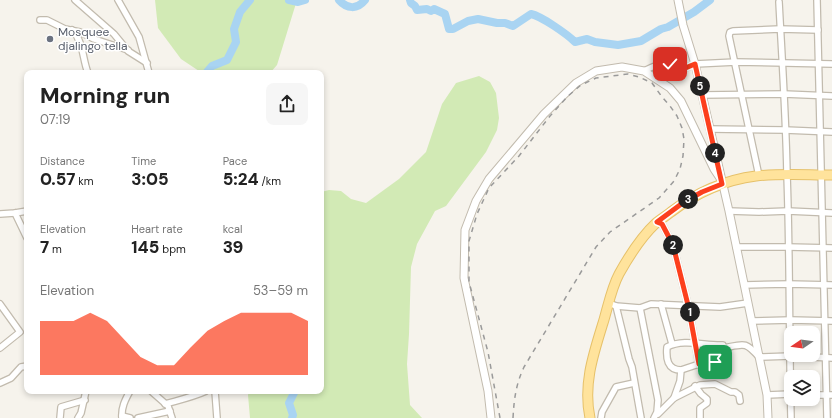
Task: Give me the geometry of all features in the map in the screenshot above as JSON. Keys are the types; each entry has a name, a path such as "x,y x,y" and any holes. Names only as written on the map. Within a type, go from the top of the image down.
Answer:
{"main road":[{"path":"590,418 588,409 587,383 591,360 612,305 619,276 643,237 657,222 684,202 722,183 759,176 787,173 832,175"}],"street":[{"path":"74,0 114,34 128,51"},
{"path":"118,0 139,37 148,70"},
{"path":"678,0 682,22 695,64 729,211 767,395 768,418"},
{"path":"817,0 825,322 829,358 829,395 827,418"},
{"path":"779,2 786,130 791,326"},
{"path":"40,20 47,20 65,30 72,30 128,51 147,63"},
{"path":"72,30 82,45 87,70"},
{"path":"759,176 743,94 729,36 730,32 733,30 818,30"},
{"path":"644,70 659,63 670,64 683,69 695,64 736,62 832,64"},
{"path":"491,418 488,391 464,278 465,230 476,201 489,179 544,114 576,83 596,71 622,67 644,70 670,88 681,101 722,183"},
{"path":"702,95 784,94 832,96"},
{"path":"710,129 832,132"},
{"path":"0,214 24,211"},
{"path":"729,211 832,213"},
{"path":"14,213 24,232"},
{"path":"657,222 662,224 673,245 688,305 699,364"},
{"path":"736,247 832,248"},
{"path":"744,285 832,285"},
{"path":"641,418 632,367 612,305 640,308 651,304 720,307 748,303"},
{"path":"0,304 20,332 0,348"},
{"path":"661,304 672,344"},
{"path":"640,308 657,394 658,406 655,418"},
{"path":"752,321 832,321"},
{"path":"724,348 718,361 699,364 681,370 672,368 668,363 668,347 672,344 706,343 709,345 722,345 724,348 744,344 751,348 759,357"},
{"path":"759,357 784,356"},
{"path":"0,383 11,378 21,367 24,366"},
{"path":"674,398 680,381 681,370"},
{"path":"600,418 616,387 634,383"},
{"path":"655,418 674,398 686,393 695,386 715,384 726,390 736,392 739,395 740,401"},
{"path":"695,386 707,399 707,403 700,408 700,418"},
{"path":"78,418 86,394"},
{"path":"128,394 124,402 122,417 130,418"},
{"path":"154,394 165,404 170,411 172,418"},
{"path":"186,397 190,394"},
{"path":"165,404 199,394"},
{"path":"215,394 217,418"},
{"path":"767,395 784,394"},
{"path":"60,418 61,408 85,400"},
{"path":"791,406 791,418"},
{"path":"138,418 170,411"}],"green space":[{"path":"155,0 297,0 277,65 273,70 198,70 181,59 158,28"},
{"path":"479,76 490,82 496,93 499,118 497,130 486,152 446,206 435,211 417,244 411,267 407,364 410,405 422,418 250,418 248,394 324,394 324,191 341,191 351,199 366,203 399,179 426,152 442,104 456,83"}],"waterway":[{"path":"209,70 212,66 227,60 236,42 234,29 240,12 250,0"},
{"path":"289,0 298,2 305,0"},
{"path":"339,0 349,7 355,7 365,0"},
{"path":"410,0 417,10 427,9 431,11 434,9 445,14 449,29 453,29 468,21 478,19 505,23 513,26 531,14 554,26 575,42 587,39 595,42 618,45 641,41 694,12 710,0"},
{"path":"292,418 293,415 289,403 294,394"}],"railway":[{"path":"500,418 488,352 469,282 469,241 477,214 489,188 519,156 550,116 568,96 581,85 596,78 628,74 639,77 652,83 677,116 682,128 684,139 683,156 680,169 674,181 659,198 610,232 596,247 524,367 516,392 513,418"}],"place":[{"name":"Mosquee djalingo tella","path":"50,39"}],"route":[{"path":"670,64 683,69 695,64 722,184 702,192 684,202 657,222 662,224 673,245 688,305 699,364 715,362"}]}
